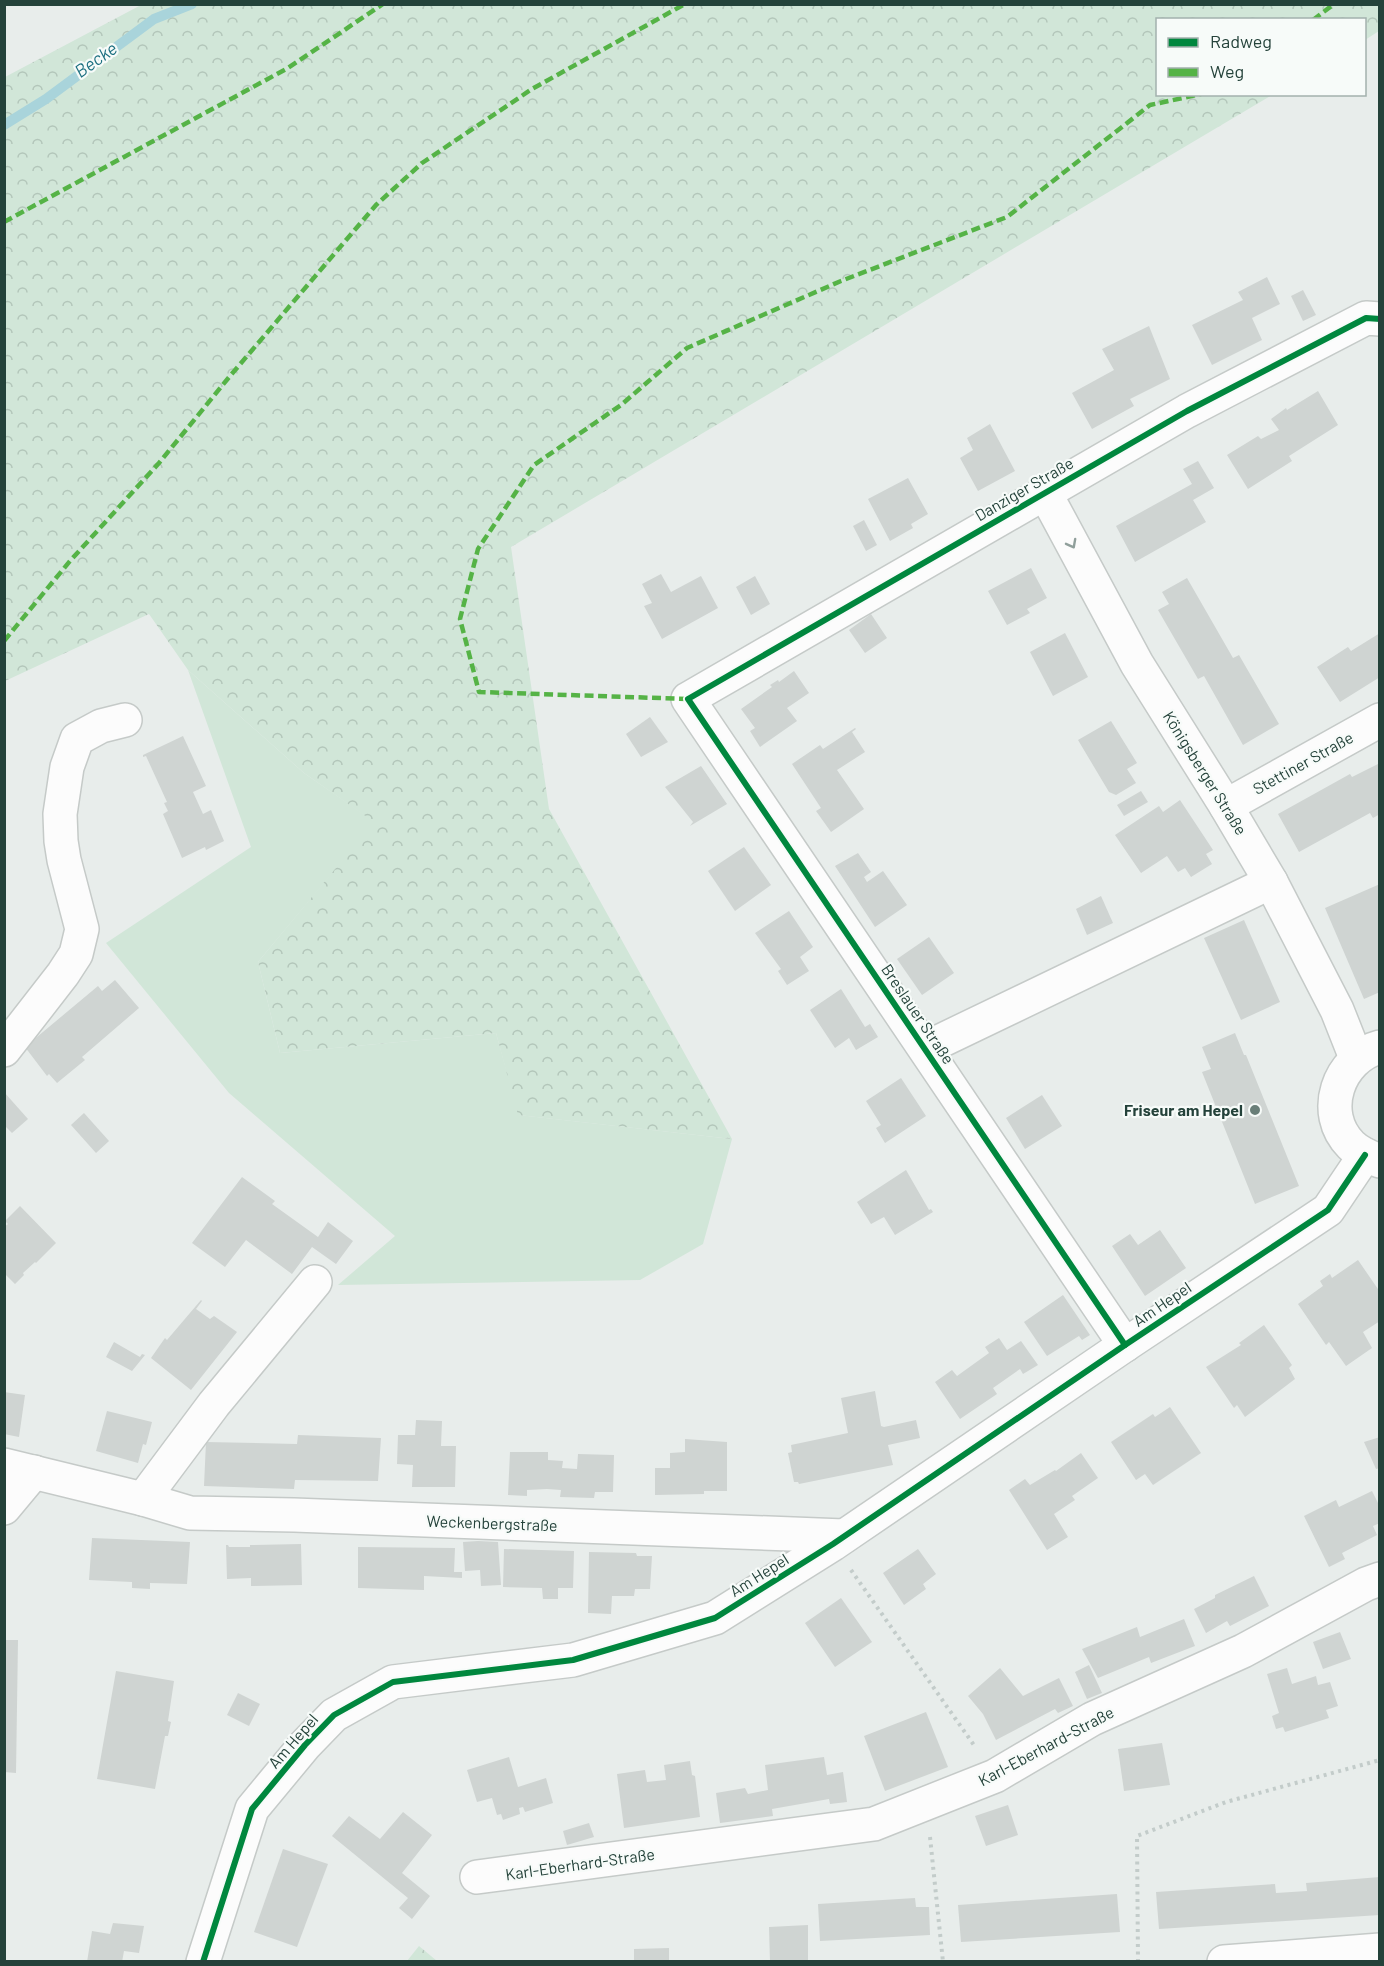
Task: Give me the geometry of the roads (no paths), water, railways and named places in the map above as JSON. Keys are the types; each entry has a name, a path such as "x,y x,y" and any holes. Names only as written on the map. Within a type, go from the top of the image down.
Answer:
{"street":[{"name":"Danziger Straße","path":"688,699 1187,411 1366,318 1380,319"},
{"name":"Königsberger Straße","path":"1045,493 1137,664 1271,882 1336,1010 1368,1053"},
{"name":"Breslauer Straße","path":"688,699 1125,1345"},
{"path":"4,1050 63,975 75,954 82,929 61,841 60,814 67,767 77,740 101,726 125,720"},
{"name":"Stettiner Straße","path":"1226,806 1380,720"},
{"name":"Breslauer Straße","path":"926,1048 1271,882"},
{"path":"1368,1053 1344,1073 1336,1090 1335,1109 1340,1128 1350,1144 1372,1158"},
{"name":"Am Hepel","path":"203,1962 252,1809 305,1745 334,1715 393,1682 573,1660 715,1618 838,1540 1328,1210 1372,1158"},
{"path":"143,1499 214,1404 315,1282"},
{"name":"Weckenbergstraße","path":"4,1508 19,1469 143,1499 190,1513 294,1515 838,1540"},
{"name":"Karl-Eberhard-Straße","path":"477,1877 874,1824 995,1776 1092,1719 1243,1651 1366,1584 1380,1579"},
{"path":"1224,1962 1380,1950"}],"waterway":[{"name":"Becke","path":"4,125 46,99 154,19 192,4"}],"place":[{"name":"Friseur am Hepel","path":"1255,1110"}]}
